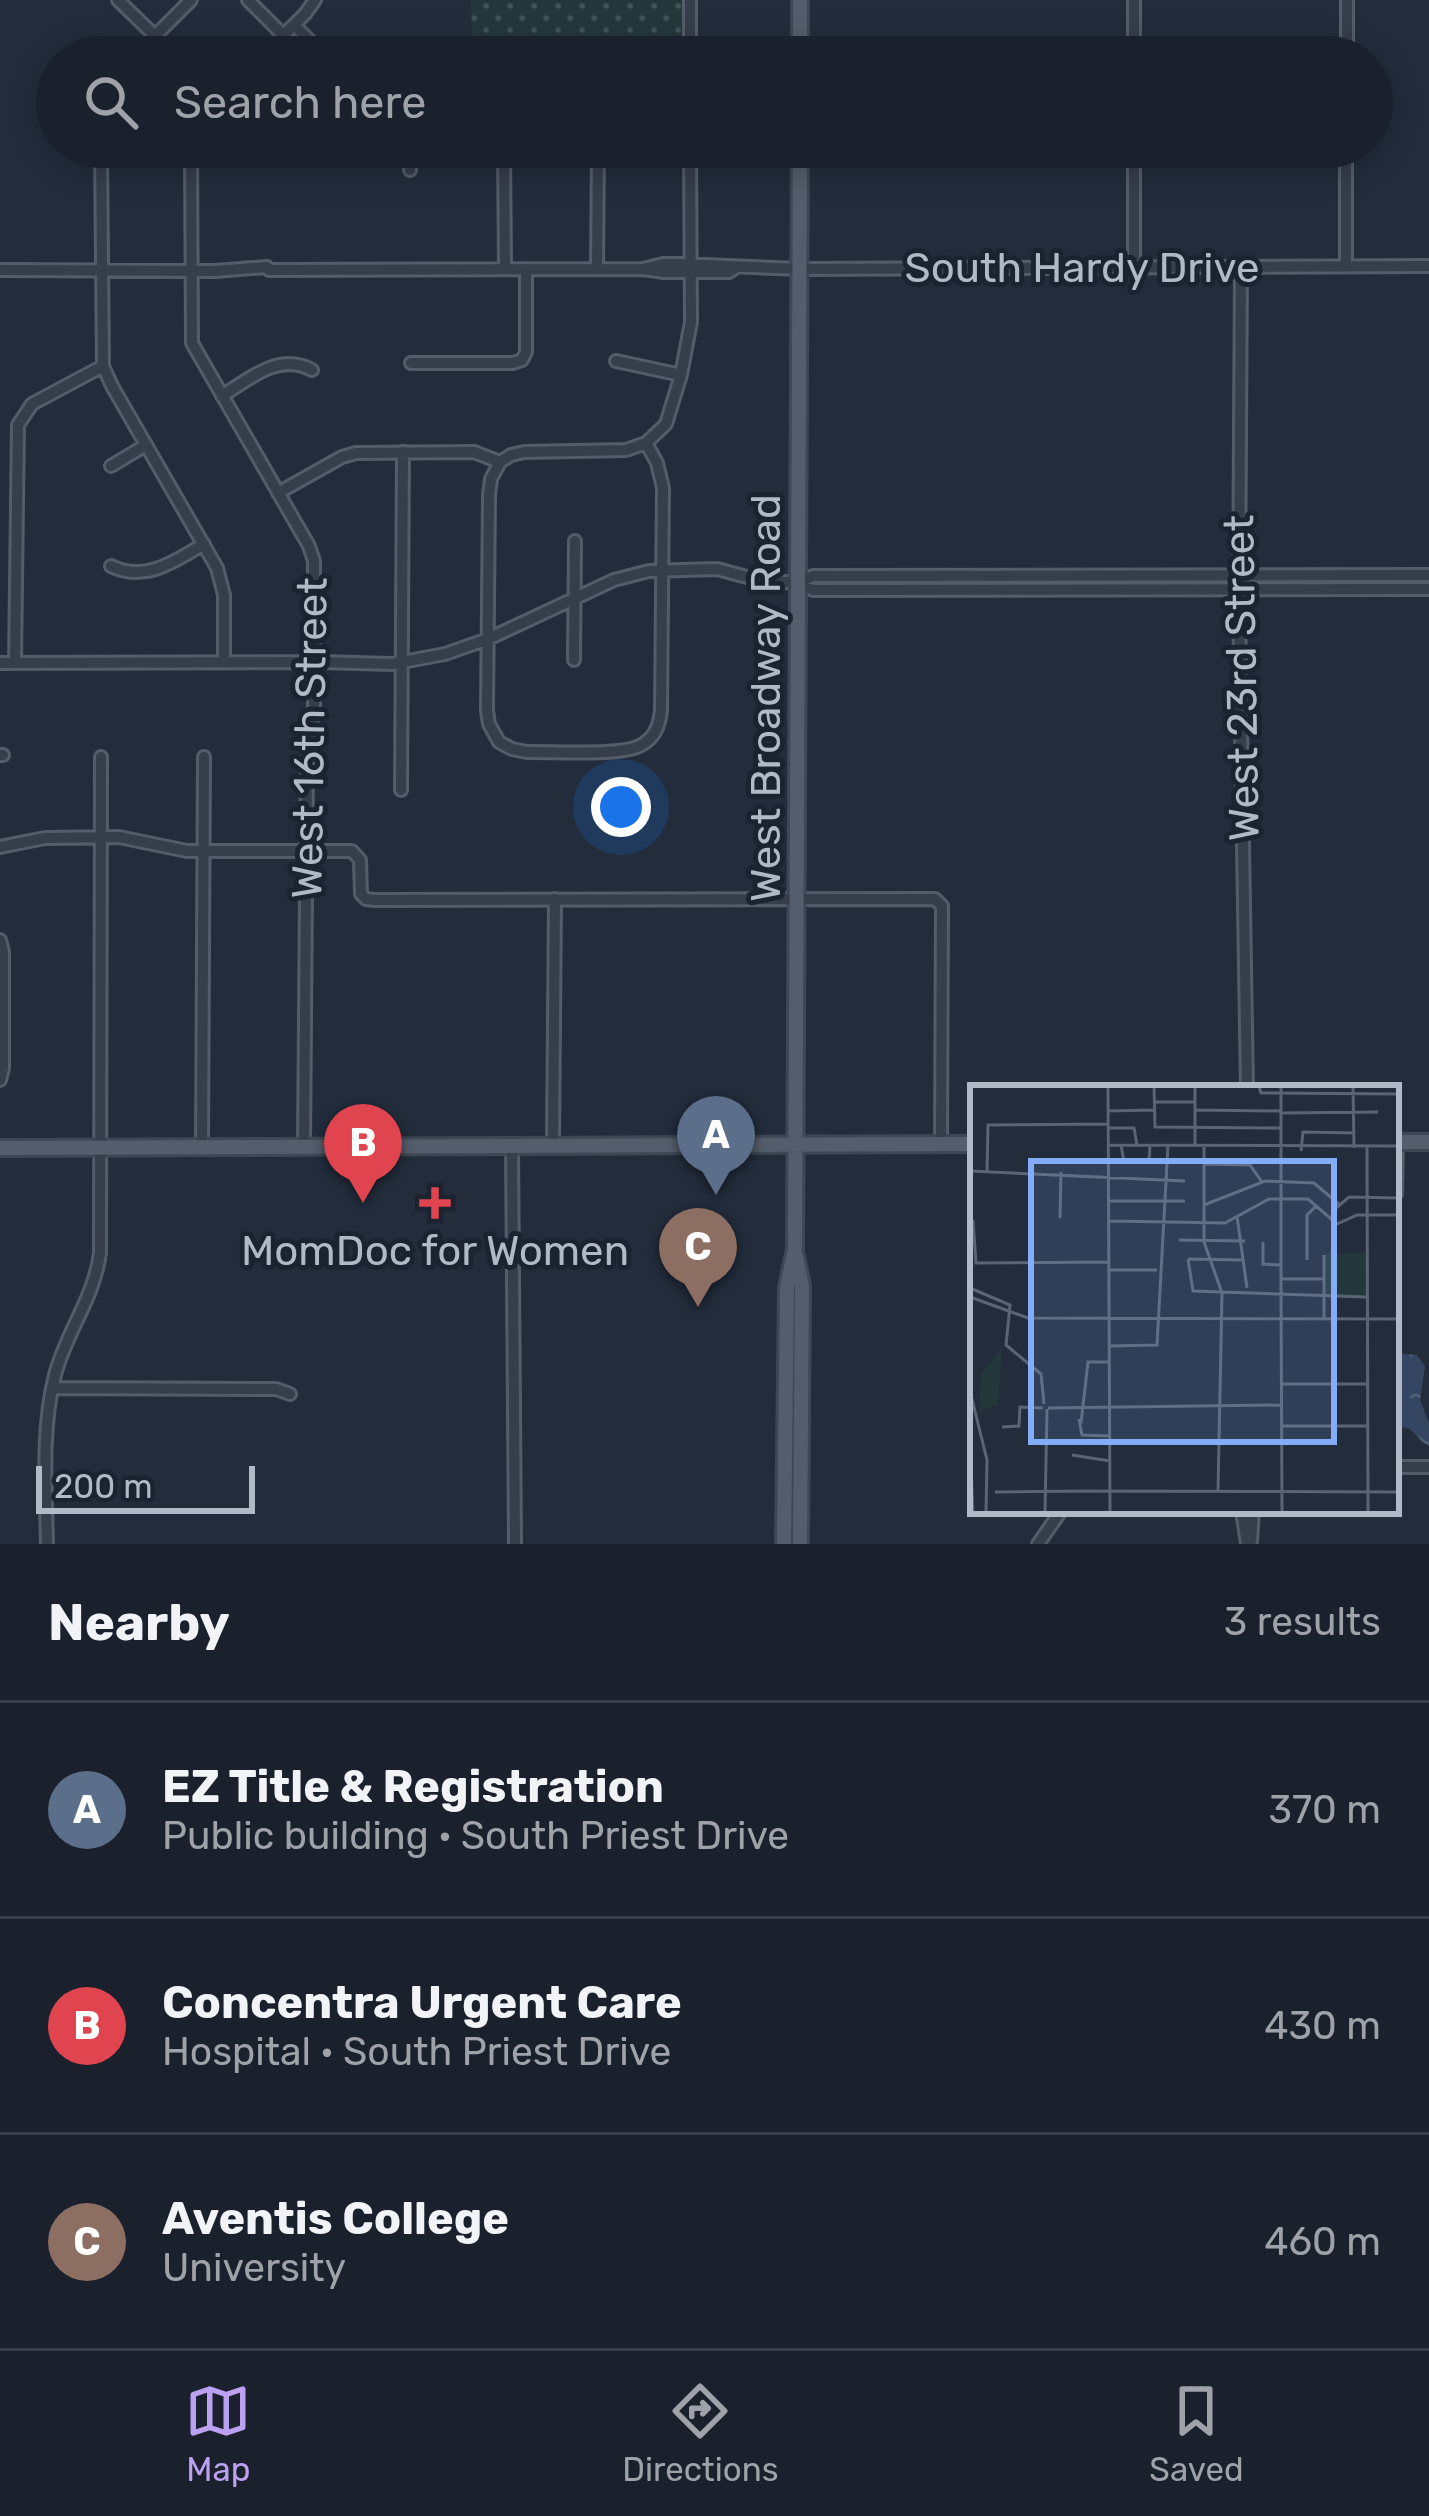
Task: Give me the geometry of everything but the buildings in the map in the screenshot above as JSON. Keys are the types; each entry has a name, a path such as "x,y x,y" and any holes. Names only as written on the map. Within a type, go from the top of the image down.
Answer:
{"main road":[{"path":"800,0 800,36"},
{"name":"West Broadway Road","path":"800,168 795,1144 795,1249 802,1286 800,1544"},
{"path":"0,1148 970,1144"},
{"name":"West Broadway Road","path":"784,1544 787,1287 795,1249"}],"street":[{"path":"118,0 155,36 191,0"},
{"path":"248,0 283,35 315,0"},
{"path":"690,0 690,36"},
{"path":"1134,0 1134,36"},
{"path":"1347,0 1347,36"},
{"path":"294,25 306,36"},
{"path":"101,168 103,366 217,568 223,588 224,662"},
{"name":"West 16th Street","path":"191,168 192,343 313,556 304,1146"},
{"path":"504,168 505,269"},
{"path":"597,269 598,168"},
{"path":"646,443 662,482 661,711 652,743 634,749 526,752 495,745 487,717 490,479 500,462 524,452 620,451 646,443 669,418 691,330 690,168"},
{"path":"1134,168 1134,267"},
{"path":"1346,168 1346,266"},
{"name":"South Hardy Drive","path":"0,270 267,273 664,264 690,268 729,264 735,268 1429,266"},
{"name":"West 23rd Street","path":"1241,268 1239,582 1247,1085"},
{"path":"411,363 522,360 526,352 526,269"},
{"path":"616,361 681,375"},
{"path":"222,396 277,364 294,362 311,370"},
{"path":"15,663 18,425 32,404 103,366"},
{"path":"111,466 146,445"},
{"path":"401,790 403,452"},
{"path":"278,493 347,455 474,452 500,462"},
{"path":"574,661 575,541"},
{"path":"111,566 130,573 152,571 204,544"},
{"path":"0,663 402,663 488,639 619,578 662,569 717,569 758,580 799,583 814,590 1429,575"},
{"path":"1239,582 1429,589"},
{"path":"47,1544 46,1430 52,1388 99,1263 101,757"},
{"path":"202,1147 204,757"},
{"path":"0,847 45,838 126,837 173,850 349,850 358,854 363,897 374,900 939,901 941,1144"},
{"path":"553,1144 555,899"},
{"path":"0,940 0,1080"},
{"path":"512,1144 515,1544"},
{"path":"52,1388 276,1389 290,1394"},
{"path":"1038,1544 1059,1514"},
{"path":"1243,1514 1249,1544"},
{"path":"1249,1544 1252,1514"}],"green space":[{"path":"471,0 684,0 684,36 472,36"}],"water":[{"path":"1399,1353 1417,1355 1425,1366 1420,1400 1429,1423 1429,1446 1402,1427"}],"place":[{"name":"EZ Title & Registration","path":"716,1195"},
{"name":"Concentra Urgent Care","path":"363,1203"},
{"name":"MomDoc for Women","path":"435,1203"},
{"name":"Aventis College","path":"698,1307"}]}
